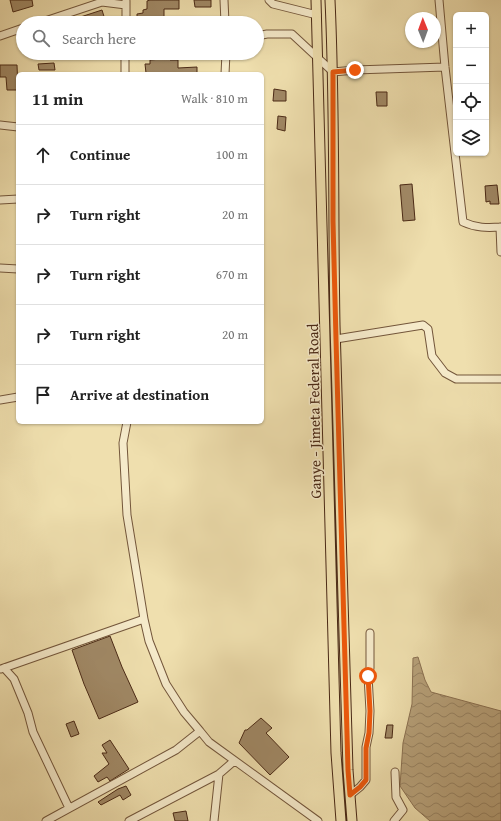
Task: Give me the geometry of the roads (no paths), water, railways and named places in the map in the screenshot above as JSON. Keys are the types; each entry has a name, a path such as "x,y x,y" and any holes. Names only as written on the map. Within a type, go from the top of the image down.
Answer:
{"main road":[{"name":"Ganye - Jimeta Federal Road","path":"316,0 336,753 341,821"},
{"name":"Ganye - Jimeta Federal Road","path":"330,0 333,72 333,221 336,339 348,770 352,821"}],"street":[{"path":"224,0 225,16"},
{"path":"269,0 273,4 317,14"},
{"path":"440,0 445,67 463,222 473,227 500,227 501,252"},
{"path":"60,16 102,2 126,2 126,16"},
{"path":"0,36 16,30"},
{"path":"264,35 292,34 333,72 445,67"},
{"path":"125,60 125,72"},
{"path":"225,72 226,60"},
{"path":"0,125 16,127"},
{"path":"0,200 16,199"},
{"path":"0,268 16,269"},
{"path":"336,339 422,325 428,329 432,356 445,373 456,379 501,379"},
{"path":"0,400 16,397"},
{"path":"127,424 123,443 127,515 149,641 166,684 184,712 209,742 318,821"},
{"path":"2,669 144,619"},
{"path":"350,795 366,780 366,748 369,733 370,711 368,676 370,668 370,633"},
{"path":"2,669 14,679 28,713 33,732 69,808"},
{"path":"46,821 176,750 200,731"},
{"path":"129,821 219,774 234,760"},
{"path":"394,821 403,810 396,797 395,772"},
{"path":"214,821 219,774"}],"water":[{"path":"418,657 425,680 431,692 501,711 501,821 430,821 415,808 400,786 403,743 412,704 413,658"}]}
